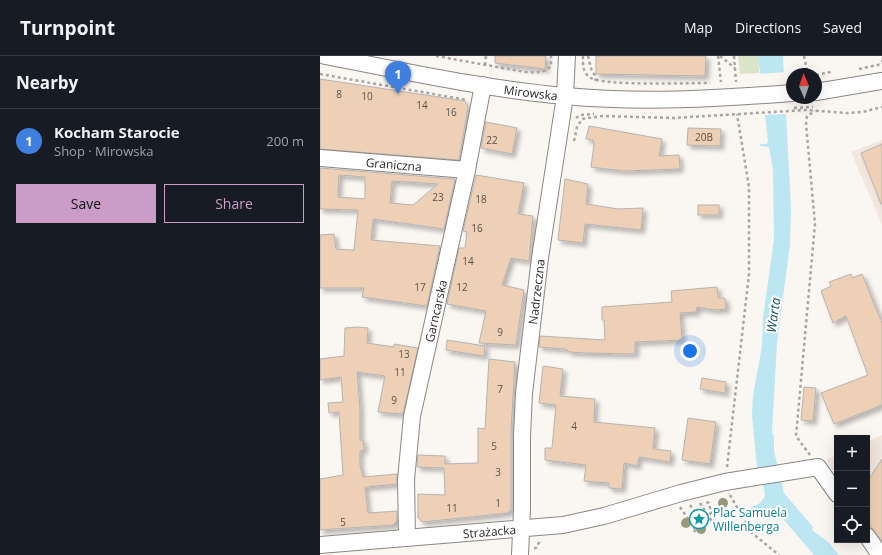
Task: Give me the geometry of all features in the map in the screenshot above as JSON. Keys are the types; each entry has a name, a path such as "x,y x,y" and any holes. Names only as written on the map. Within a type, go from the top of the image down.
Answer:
{"street":[{"name":"Mirowska","path":"325,56 483,86 565,96 655,101 786,93"},
{"name":"Nadrzeczna","path":"520,555 522,530 522,436 524,392 540,258 565,96 567,56"},
{"path":"822,91 882,81"},
{"name":"Garncarska","path":"407,538 406,480 412,416 468,170 483,86"},
{"name":"Graniczna","path":"320,158 468,170"},
{"path":"812,468 834,491"},
{"name":"Strażacka","path":"320,545 522,530 563,525 604,516 657,500 680,498 728,482 812,468"},
{"path":"870,540 880,555"}],"path":[{"path":"436,56 525,72 545,71 551,66 551,56"},
{"path":"485,65 486,56"},
{"path":"583,56 586,74 591,79 603,81 656,83 736,82 734,56"},
{"path":"719,56 721,82"},
{"path":"719,56 735,68"},
{"path":"804,56 807,68"},
{"path":"822,74 831,72"},
{"path":"320,74 466,100 472,104"},
{"path":"572,148 578,123 587,117 674,118 806,110 853,112 882,107"},
{"path":"812,468 796,436 815,224 806,124 807,116 816,110"},
{"path":"739,114 749,187 750,246 749,274 728,482 745,524 752,533 779,555"},
{"path":"680,498 688,520 694,531 701,521 708,515 711,513 709,503 698,500 708,515 714,525"},
{"path":"680,498 701,521 704,527"},
{"path":"688,520 701,521"}],"shaded area":[{"path":"882,140 882,225 851,152"},
{"path":"882,435 882,540 870,522 870,441"},
{"path":"834,456 834,472 826,460"}],"green space":[{"path":"738,56 758,56 759,73 740,74"}],"water":[{"name":"Warta","path":"758,56 783,56 791,208 790,244 777,343 772,432 774,437 774,451 784,493 813,527 812,530 828,542 839,555 814,555 778,513 764,508 753,513 750,508 760,503 765,496 761,471 757,468 752,415 753,396 762,346 763,318 774,239 773,170 769,147 760,146 760,144 767,144 768,141"}],"pier":[{"path":"786,72 786,104 788,104 788,114 762,115 757,74"}],"building":[{"path":"495,56 546,56 545,69 495,63"},
{"path":"596,56 706,56 705,76 596,74"},
{"path":"320,79 465,101 468,107 459,160 320,149"},
{"path":"486,122 517,128 512,154 481,148"},
{"path":"589,126 662,139 659,156 679,155 680,168 624,171 591,167 594,144 593,140 586,139"},
{"path":"688,128 721,129 720,146 687,145"},
{"path":"882,144 882,204 881,204 861,153"},
{"path":"320,168 455,179 444,229 373,219 371,240 440,246 427,306 362,297 364,288 320,288 320,235 334,234 336,249 354,250 358,210 320,209","holes":["339,175 365,177 365,199 338,197","392,181 438,184 413,205 390,203"]},
{"path":"476,175 524,183 518,214 533,216 529,261 511,258 502,285 524,290 516,345 479,343 486,311 447,304 459,248 465,248 467,232 463,231"},
{"path":"565,179 588,184 586,204 618,209 643,208 641,230 585,224 583,243 558,240"},
{"path":"698,205 719,205 719,215 698,215"},
{"path":"851,274 852,278 862,274 882,323 882,405 834,424 821,393 868,375 846,316 833,323 821,291 831,286 829,282"},
{"path":"717,287 718,298 725,298 726,309 715,310 697,307 696,312 680,313 682,340 635,342 635,354 569,352 566,349 539,347 540,336 605,340 602,307 672,302 671,291"},
{"path":"345,328 368,328 367,343 394,347 394,344 418,348 403,414 378,412 385,376 357,372 360,409 360,440 363,440 364,450 360,451 360,465 363,477 397,474 397,484 365,487 368,513 397,511 397,521 393,525 320,530 320,479 343,475 339,412 329,413 328,403 343,402 341,377 320,380 320,359 344,356"},
{"path":"447,340 485,346 484,356 446,350"},
{"path":"489,359 515,362 511,431 511,509 508,513 423,522 418,518 418,494 445,495 444,468 417,467 418,455 445,456 445,464 478,463 478,428 485,429"},
{"path":"543,366 563,369 560,396 595,399 594,422 655,428 653,449 671,451 670,462 639,457 637,466 624,463 622,489 609,488 609,483 584,481 586,465 545,460 545,448 552,448 556,405 539,403"},
{"path":"702,378 726,382 725,393 700,389"},
{"path":"804,387 816,388 813,421 801,420"},
{"path":"688,418 716,422 710,464 682,460"},
{"path":"882,459 882,541 870,526 870,477"}],"place":[{"name":"Kocham Starocie","path":"398,94"},
{"name":"Plac Samuela Willenberga","path":"699,519"}]}
